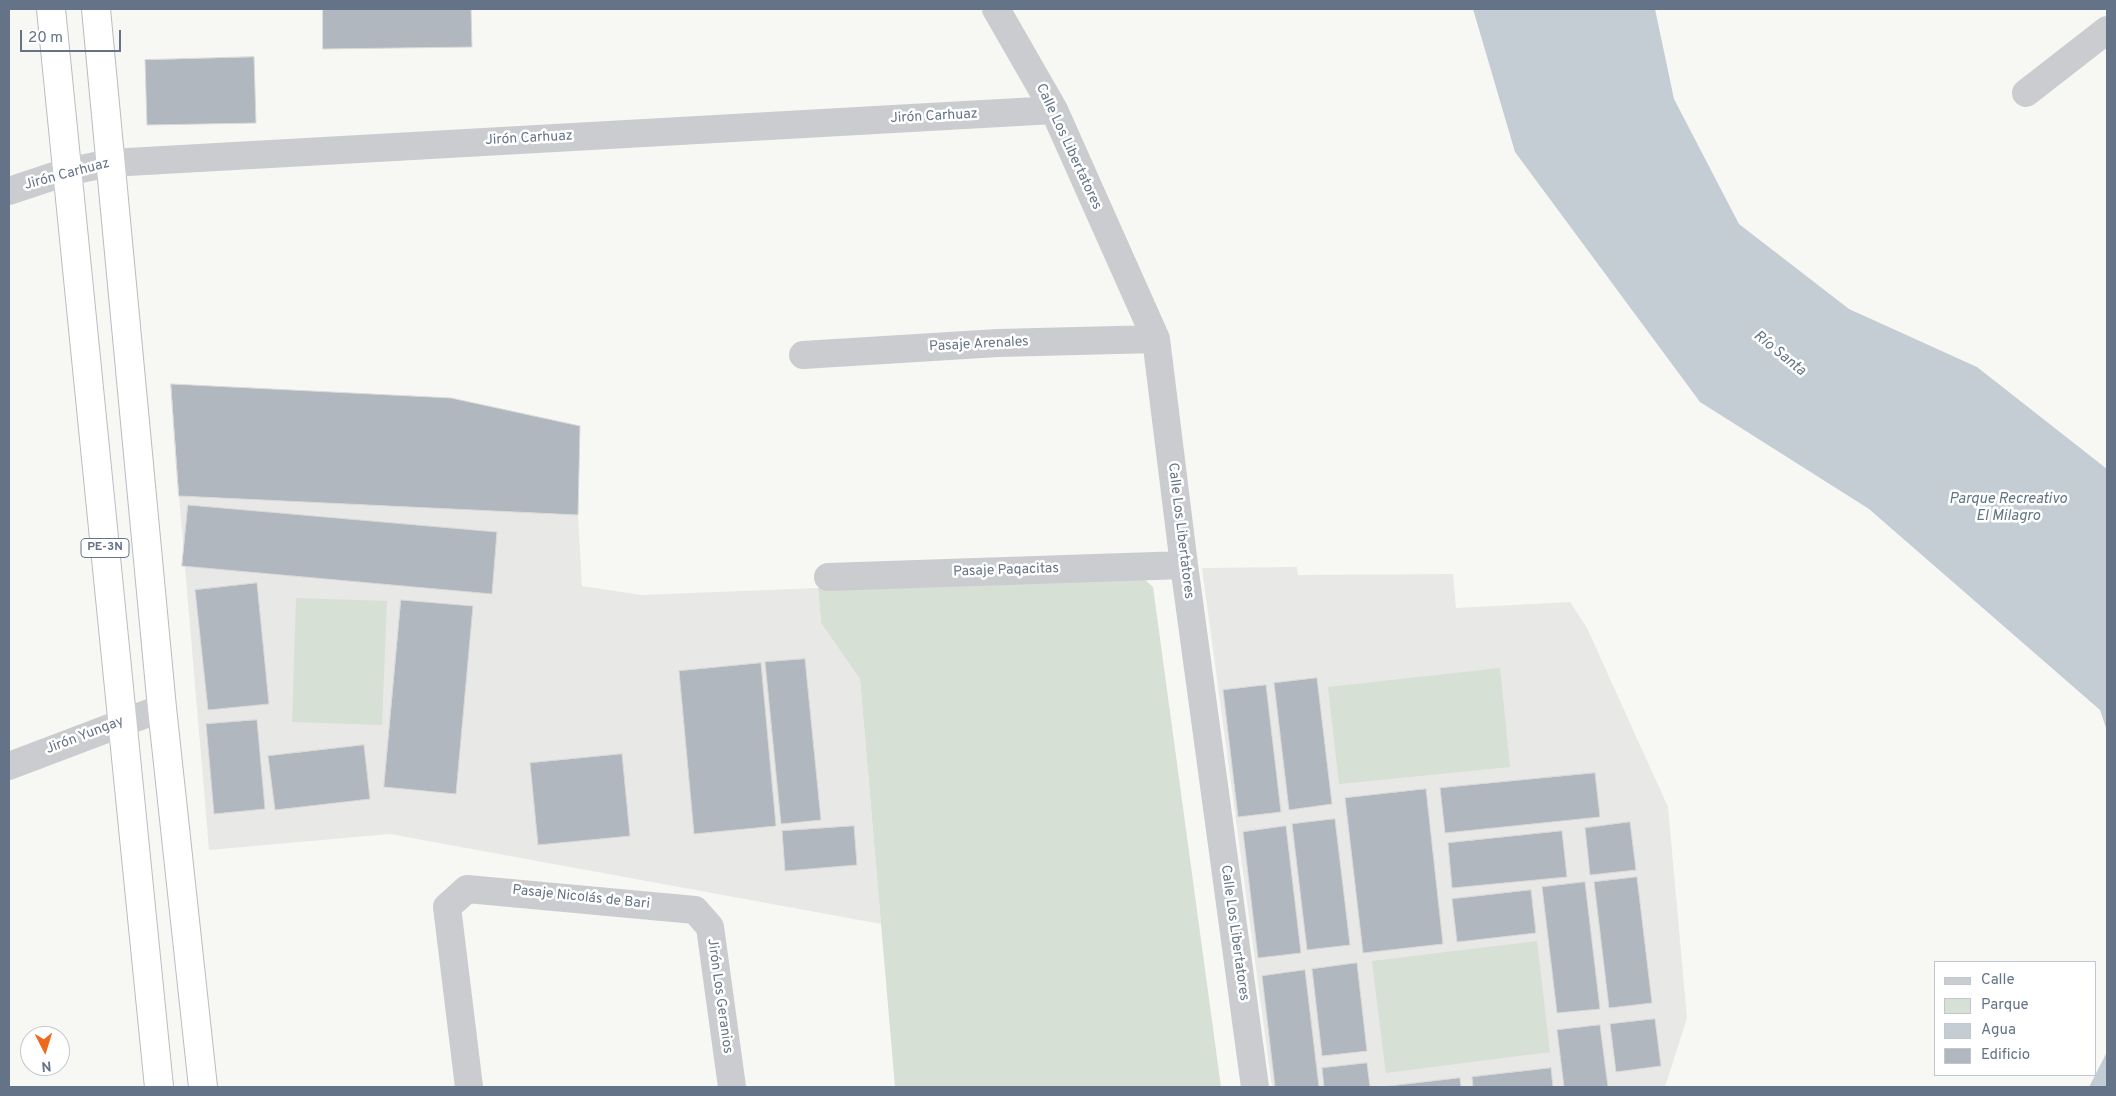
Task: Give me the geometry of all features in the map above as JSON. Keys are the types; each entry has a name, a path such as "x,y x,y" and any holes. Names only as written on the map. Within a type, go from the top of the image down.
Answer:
{"highway":[{"name":"PE-3N","path":"51,9 159,1087"},
{"name":"PE-3N","path":"96,9 162,708 203,1087"}],"street":[{"name":"Calle Los Libertatores","path":"996,9 1054,110 1156,339 1184,565 1255,1087"},
{"path":"2026,93 2107,30"},
{"name":"Jirón Carhuaz","path":"9,191 66,172 110,163 1054,110"},
{"name":"Pasaje Arenales","path":"803,355 998,343 1156,339"},
{"name":"Pasaje Paqacitas","path":"828,577 1184,565"},
{"name":"Jirón Yungay","path":"9,766 123,721 162,708"},
{"name":"Pasaje Nicolás de Bari","path":"469,1087 447,907 466,889 695,910"},
{"name":"Jirón Los Geranios","path":"695,910 710,927 732,1087"}],"shaded area":[{"path":"179,496 578,515 582,586 641,595 818,588 821,623 860,679 881,924 390,834 209,850"},
{"path":"1297,567 1298,575 1453,574 1456,608 1570,602 1587,628 1668,807 1687,1018 1665,1087 1272,1087 1202,568"}],"green space":[{"path":"1140,575 1153,587 1221,1087 895,1087 860,679 821,623 818,588"},
{"path":"296,598 387,601 382,725 292,722"},
{"path":"1500,668 1510,767 1339,784 1328,687"},
{"path":"1537,941 1550,1052 1386,1073 1372,961"}],"water":[{"name":"Parque Recreativo El Milagro","path":"1473,9 1655,9 1674,99 1739,224 1849,309 1977,367 2107,469 2107,731 2100,710 1869,509 1700,402 1515,152"},
{"path":"2107,1052 2107,1087 2089,1087"}],"building":[{"path":"323,9 471,9 472,47 323,49"},
{"path":"254,57 256,123 147,125 145,60"},
{"path":"171,384 451,398 580,426 578,515 179,496"},
{"path":"188,505 497,532 492,594 182,566"},
{"path":"257,583 269,704 208,710 195,590"},
{"path":"401,600 473,606 456,794 384,787"},
{"path":"805,659 821,820 781,824 765,662"},
{"path":"761,663 776,826 694,834 679,671"},
{"path":"1317,678 1332,804 1289,810 1274,683"},
{"path":"1266,685 1281,812 1238,817 1223,690"},
{"path":"257,720 265,809 214,814 206,724"},
{"path":"364,745 370,799 275,810 268,756"},
{"path":"622,754 630,836 538,845 530,763"},
{"path":"1595,773 1600,817 1445,833 1440,788"},
{"path":"1426,789 1443,944 1363,953 1345,798"},
{"path":"1335,819 1350,945 1307,950 1292,824"},
{"path":"1630,822 1636,870 1590,875 1585,828"},
{"path":"854,826 857,865 785,871 782,831"},
{"path":"1286,826 1301,953 1258,958 1243,832"},
{"path":"1562,831 1567,877 1452,888 1448,843"},
{"path":"1637,877 1652,1003 1609,1008 1594,882"},
{"path":"1585,882 1600,1009 1557,1013 1542,887"},
{"path":"1531,890 1536,933 1457,942 1452,899"},
{"path":"1357,963 1367,1051 1322,1056 1312,969"},
{"path":"1305,970 1319,1087 1275,1087 1262,976"},
{"path":"1655,1019 1661,1066 1616,1072 1610,1024"},
{"path":"1600,1025 1608,1087 1564,1087 1557,1030"},
{"path":"1367,1063 1370,1087 1324,1087 1322,1068"},
{"path":"1551,1068 1553,1087 1473,1087 1472,1077"},
{"path":"1460,1078 1461,1087 1381,1087"}],"water label":[{"name":"Río Santa","path":"1779,354"}]}
